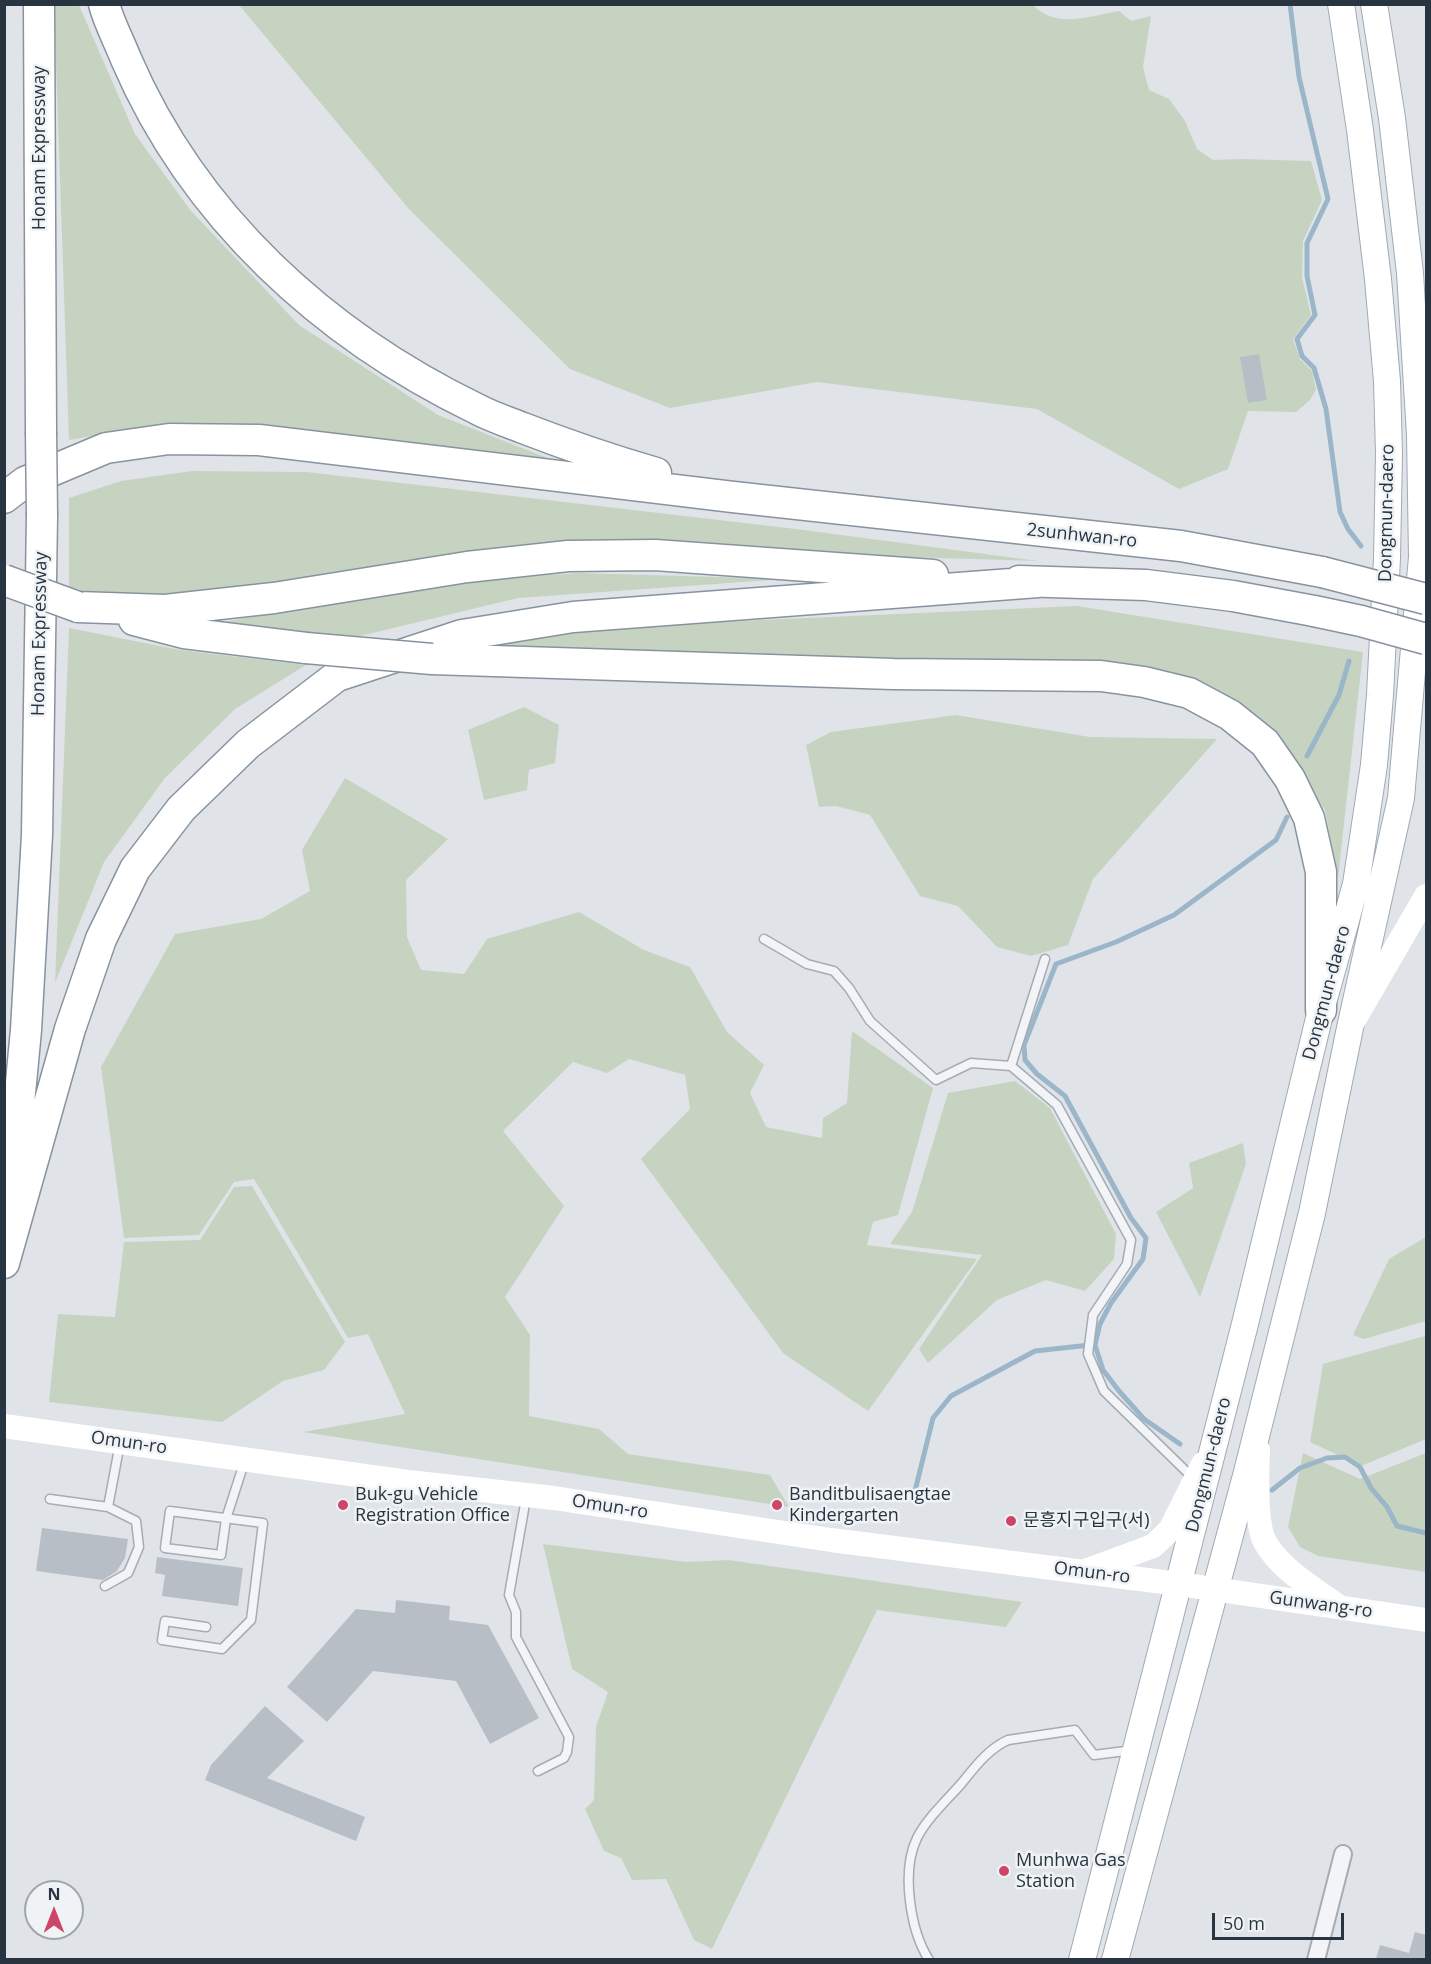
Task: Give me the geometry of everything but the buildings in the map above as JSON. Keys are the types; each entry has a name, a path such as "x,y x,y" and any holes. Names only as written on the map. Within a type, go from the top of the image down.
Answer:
{"highway":[{"name":"Honam Expressway","path":"4,1262 26,1030 37,835 42,516 39,4"},
{"path":"104,4 138,87 178,158 226,220 273,271 329,319 402,370 478,410 578,450 733,497"},
{"path":"4,498 25,482 106,448 169,439 259,440 733,497"},
{"name":"2sunhwan-ro","path":"733,497 1181,546 1322,572 1426,600"},
{"path":"78,607 176,609 274,598 467,567 579,556 656,555 1038,582 1146,585 1233,596 1314,611 1426,639"},
{"path":"4,580 78,607 184,633 306,648 432,659 893,674 1101,676 1144,682 1189,693 1230,715 1265,743 1290,779 1309,818 1321,872 1321,1010"},
{"path":"4,1262 70,1029 101,939 135,869 181,808 248,744 337,676 462,635 573,617 1038,582"}],"main road":[{"name":"Dongmun-daero","path":"1082,1959 1179,1584 1321,1010 1356,884 1374,765 1387,550 1389,454 1387,381 1360,130 1341,4"},
{"name":"Dongmun-daero","path":"1115,1959 1216,1590 1312,1213 1401,798 1422,557 1420,435 1413,305 1392,118 1374,4"},
{"name":"Dongmun-daero","path":"1350,1028 1426,896"},
{"name":"Omun-ro","path":"4,1426 408,1482 527,1495 831,1540 1216,1590"},
{"path":"1258,1429 1257,1503 1264,1541 1285,1567 1342,1609"},
{"path":"1083,1572 1153,1546 1170,1530 1216,1437"},
{"name":"Gunwang-ro","path":"1216,1590 1426,1620"}],"street":[{"path":"1316,1959 1343,1854"}],"lane":[{"path":"764,939 807,964 834,971 849,988 870,1021 936,1080 971,1063 1011,1066 1057,1105 1131,1240 1128,1264 1093,1315 1088,1354 1104,1390 1195,1480"},
{"path":"1011,1066 1045,960"},
{"path":"108,1507 120,1442"},
{"path":"206,1627 165,1621 162,1640 222,1649 251,1620 263,1523 226,1519 170,1512 165,1548 221,1555 226,1519 245,1459"},
{"path":"527,1495 509,1595 516,1612 516,1637 569,1737 569,1745 564,1758 538,1771"},
{"path":"50,1499 108,1507 136,1521 139,1547 128,1573 105,1586"},
{"path":"929,1959 921,1946 912,1912 910,1882 914,1846 932,1817 982,1760 999,1744 1008,1740 1075,1730 1094,1755 1136,1750"}],"green space":[{"path":"1032,4 1041,12 1062,19 1085,18 1119,11 1131,21 1151,16 1143,67 1149,90 1169,99 1185,121 1197,149 1213,160 1311,161 1322,200 1303,241 1302,277 1311,315 1293,339 1300,359 1312,371 1316,390 1310,400 1296,412 1248,411 1228,469 1179,489 1037,409 817,382 670,408 570,369 408,208 239,5"},
{"path":"54,5 79,5 135,134 191,211 299,325 438,415 573,468 164,424 69,440"},
{"path":"192,471 307,472 796,529 1038,561 607,548 393,563 184,601 137,602 69,587 69,498 121,481"},
{"path":"579,573 786,579 518,598 352,638 196,627 441,582"},
{"path":"1077,606 1363,652 1338,878 1325,810 1275,738 1194,691 457,649 536,630"},
{"path":"69,628 180,650 306,665 235,709 165,778 104,862 55,983"},
{"path":"524,707 559,725 555,763 529,770 527,790 484,800 468,730"},
{"path":"956,715 1090,737 1217,739 1093,879 1068,945 1031,956 997,947 958,906 920,896 870,815 836,806 819,807 806,745 831,732"},
{"path":"345,778 448,839 406,880 407,937 421,970 464,974 487,939 579,912 644,950 690,967 727,1032 764,1065 750,1093 766,1127 822,1138 823,1118 847,1103 852,1031 933,1088 898,1215 873,1222 867,1245 977,1259 868,1411 783,1353 641,1159 690,1109 685,1075 629,1059 607,1073 573,1062 503,1131 564,1206 505,1297 530,1335 529,1416 599,1429 628,1454 770,1475 789,1507 303,1432 405,1414 368,1334 348,1338 254,1179 234,1182 199,1235 124,1238 101,1067 175,934 261,919 310,891 302,850"},
{"path":"1015,1081 1050,1108 1116,1234 1114,1259 1085,1291 1046,1280 997,1300 928,1363 919,1349 982,1255 890,1244 912,1212 948,1093"},
{"path":"1243,1143 1246,1164 1200,1297 1156,1212 1193,1188 1189,1163"},
{"path":"252,1186 345,1342 324,1370 283,1381 222,1422 49,1402 58,1314 115,1317 124,1242 200,1240 234,1187"},
{"path":"1426,1237 1426,1321 1364,1339 1353,1335 1389,1259"},
{"path":"1425,1336 1426,1439 1361,1466 1310,1442 1323,1364"},
{"path":"1303,1453 1360,1479 1426,1453 1426,1572 1318,1556 1300,1547 1288,1527"},
{"path":"543,1544 686,1562 728,1560 1022,1602 1006,1627 877,1610 712,1949 694,1940 666,1879 632,1880 621,1858 604,1851 585,1809 594,1800 596,1727 608,1692 572,1669"}],"waterway":[{"path":"1290,4 1299,77 1328,199 1307,243 1307,276 1315,315 1297,339 1302,356 1314,368 1326,409 1340,512 1348,529 1361,546"},
{"path":"1307,756 1339,695 1349,661"},
{"path":"1180,1444 1144,1419 1103,1370 1095,1345 1100,1324 1111,1303 1143,1259 1146,1238 1131,1218 1065,1096 1037,1074 1025,1060 1024,1045 1056,964 1116,942 1174,915 1276,840 1287,817"},
{"path":"914,1495 933,1418 951,1396 1035,1351 1090,1345"},
{"path":"1272,1490 1300,1468 1327,1458 1345,1457 1360,1467 1371,1488 1387,1507 1397,1526 1426,1533"}],"place":[{"name":"Buk-gu Vehicle Registration Office","path":"343,1505"},
{"name":"Banditbulisaengtae Kindergarten","path":"777,1505"},
{"name":"문흥지구입구(서)","path":"1011,1521"},
{"name":"Munhwa Gas Station","path":"1004,1871"}]}
